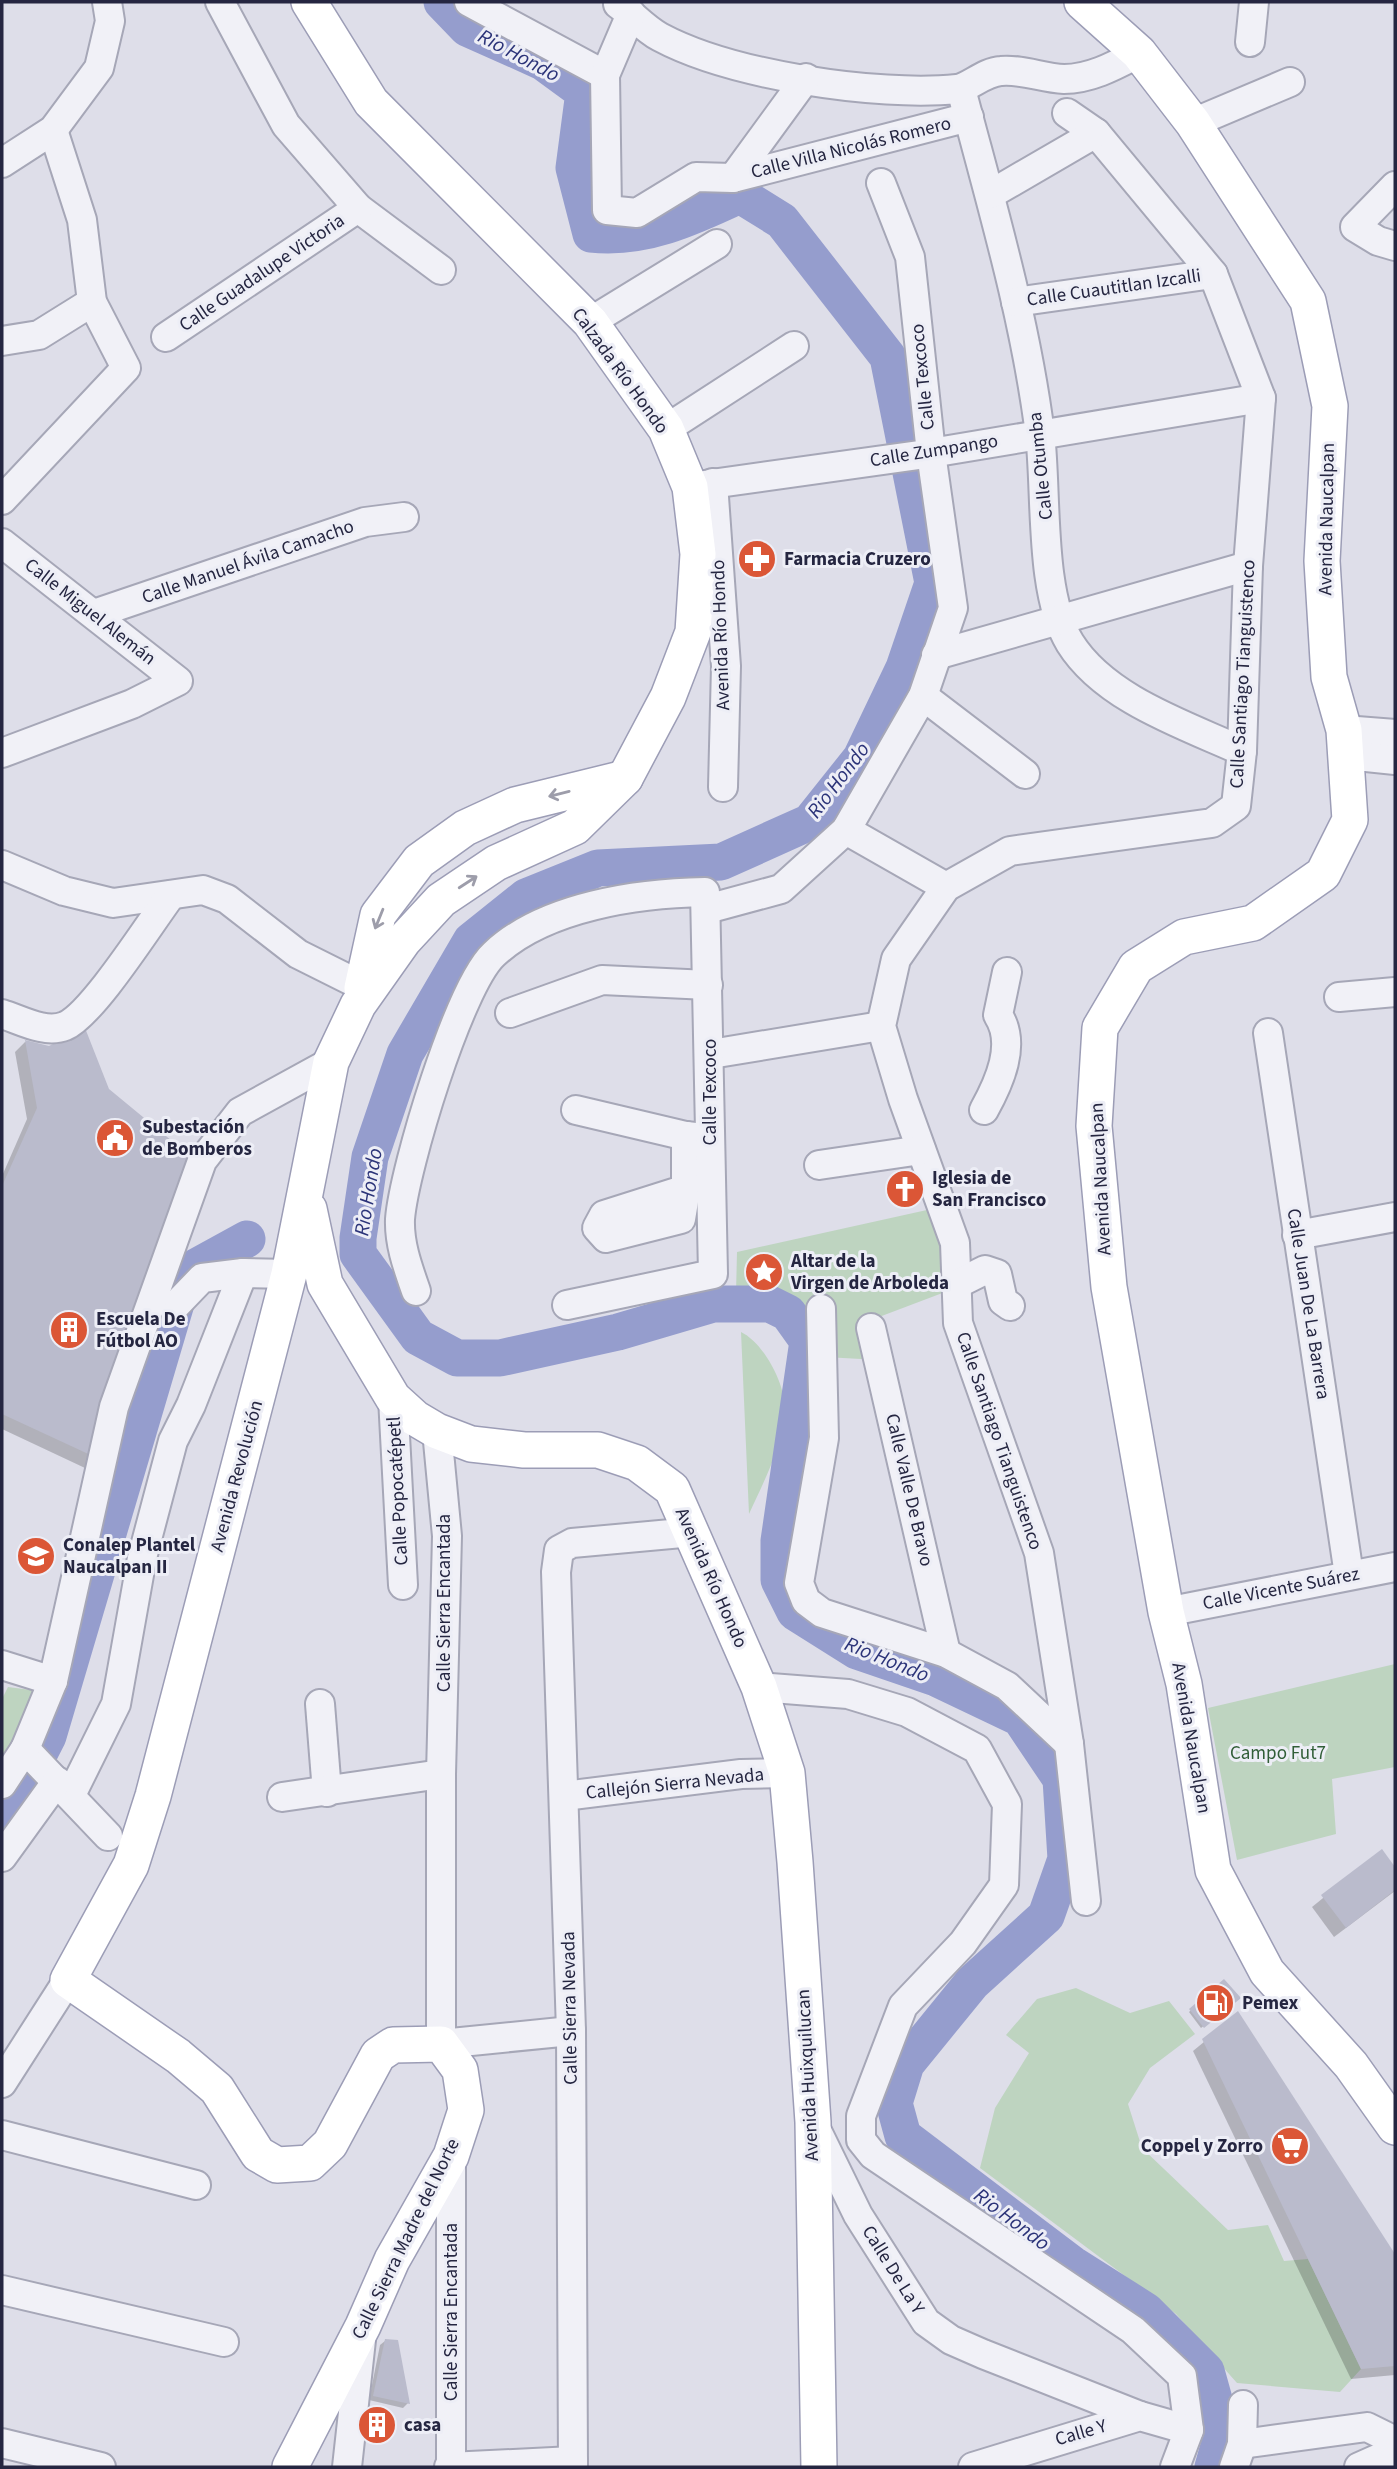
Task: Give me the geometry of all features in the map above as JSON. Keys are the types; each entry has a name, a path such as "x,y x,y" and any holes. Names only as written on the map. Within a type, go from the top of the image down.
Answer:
{"main road":[{"name":"Calzada Río Hondo","path":"309,2 371,102 590,322 666,429 701,485 693,632 668,697 625,778"},
{"name":"Avenida Naucalpan","path":"1082,2 1139,53 1194,123 1308,301 1330,406 1322,561 1329,677 1346,743 1350,820 1323,874 1253,923 1184,937 1136,967 1100,1028 1094,1126 1100,1214 1111,1301 1166,1612 1184,1684 1213,1870 1267,1972 1351,2065 1395,2127"},
{"name":"Avenida Revolución","path":"360,995 404,940 441,900 496,863 575,827 625,778"},
{"name":"Avenida Revolución","path":"68,1980 131,1865 153,1796 289,1274 331,1062 360,995 378,915 419,861 465,828 515,805 625,778"},
{"name":"Avenida Río Hondo","path":"306,1197 325,1284 393,1398 415,1418 437,1431 471,1444 524,1450 598,1450 637,1463 672,1489 759,1687"},
{"path":"289,1274 325,1284"},
{"name":"Avenida Huixquilucan","path":"759,1687 787,1773 813,2122 819,2467"},
{"path":"68,1980 178,2056 216,2089 258,2154 277,2165 310,2163 330,2144 378,2055 393,2045 442,2044"},
{"name":"Calle Sierra Madre del Norte","path":"290,2467 363,2326 392,2260 451,2156 466,2110 460,2070 442,2044"},
{"path":"1351,2065 1395,2087"}],"street":[{"path":"2,163 53,131 99,68 110,21 107,2"},
{"path":"220,2 285,125 358,208 441,270"},
{"path":"470,2 605,75"},
{"path":"1250,42 1254,2"},
{"path":"806,78 733,178 696,177 637,213 607,210 605,75 624,8 658,36 706,57 752,70 806,78 890,91 961,89 972,80 998,71 1029,71 1064,79 1097,74 1139,53"},
{"path":"1194,123 1290,82"},
{"name":"Calle Otumba","path":"961,89 991,194 1016,302 1040,435 1051,585 1060,620 1070,643 1091,666 1133,701 1242,751"},
{"name":"Calle Santiago Tianguistenco","path":"1068,113 1097,133 1213,274 1261,398 1248,566 1242,751 1236,806 1212,823 1010,851 946,887 896,959 881,1026 921,1150 955,1242 958,1323 1039,1553 1069,1744 1086,1902"},
{"name":"Calle Villa Nicolás Romero","path":"733,178 969,117"},
{"path":"2,500 126,368 92,302 82,220 53,131"},
{"path":"991,194 1097,133"},
{"name":"Calle Texcoco","path":"567,1305 713,1274 698,1137 711,1054 706,901 781,889 846,830 923,696 953,608 925,454 910,257 881,183"},
{"path":"1395,186 1355,227 1377,241 1395,246"},
{"name":"Calle Guadalupe Victoria","path":"166,337 358,208"},
{"path":"590,322 718,244"},
{"name":"Calle Cuautitlan Izcalli","path":"1016,302 1213,274"},
{"path":"2,341 39,335 92,302"},
{"path":"666,429 794,346"},
{"name":"Calle Zumpango","path":"701,485 925,454 1261,398"},
{"name":"Avenida Río Hondo","path":"701,485 726,666 723,787"},
{"name":"Calle Manuel Ávila Camacho","path":"94,614 365,522 404,517"},
{"name":"Calle Miguel Alemán","path":"2,543 178,681 132,704 2,753"},
{"path":"936,655 1248,566"},
{"path":"923,696 1025,774"},
{"path":"1346,743 1395,734"},
{"path":"1346,743 1395,760"},
{"path":"846,830 946,887"},
{"path":"2,865 64,891 113,903 203,890 227,899 298,954 360,995"},
{"path":"416,1291 402,1252 400,1219 412,1160 429,1099 471,988 493,954 536,927 578,910 657,893 706,901"},
{"path":"2,1014 42,1028 64,1026 85,1011 171,895"},
{"path":"984,1110 997,1087 1006,1052 1006,1027 999,1015 1007,972"},
{"path":"510,1013 602,980 708,985"},
{"path":"1339,997 1395,992"},
{"path":"711,1054 881,1026"},
{"name":"Calle Juan De La Barrera","path":"1268,1033 1349,1576"},
{"path":"2,1857 45,1769 53,1681 114,1407 202,1161 240,1112 331,1062"},
{"path":"576,1110 698,1137 681,1219 606,1238 597,1228 604,1215 686,1189"},
{"path":"819,1166 921,1150"},
{"path":"1297,1235 1395,1217"},
{"path":"957,1284 985,1270 997,1274 1003,1301 1010,1306"},
{"path":"2,1784 45,1769 116,1704 142,1558 173,1441 191,1405 243,1273"},
{"path":"176,1305 202,1278 243,1273 289,1274"},
{"path":"821,1309 824,1438 799,1583 806,1601 822,1613 946,1653 1007,1686 1069,1744"},
{"name":"Calle Valle De Bravo","path":"871,1328 946,1653"},
{"name":"Calle Popocatépetl","path":"393,1398 403,1585"},
{"name":"Calle Sierra Encantada","path":"437,1431 447,1536 441,1774 442,2044"},
{"name":"Calle Sierra Nevada","path":"573,2464 571,2031 556,1572 559,1550 572,1542 693,1532"},
{"name":"Calle Vicente Suárez","path":"1166,1612 1395,1567"},
{"path":"2,1665 53,1681"},
{"path":"759,1687 848,1694 907,1712 977,1749 1007,1804 1004,1885 963,1943 903,2006 860,2116 862,2140 873,2155 1133,2330 1182,2376 1189,2430 1175,2467"},
{"path":"320,1704 327,1792"},
{"path":"45,1769 108,1836"},
{"name":"Callejón Sierra Nevada","path":"564,1796 741,1774 787,1773"},
{"path":"282,1797 441,1774"},
{"name":"Avenida Revolución","path":"2,2083 68,1980"},
{"path":"442,2044 571,2031"},
{"name":"Calle De La Y","path":"813,2122 858,2215 926,2322 951,2340 1140,2416"},
{"path":"2,2135 196,2185"},
{"name":"Calle Sierra Encantada","path":"451,2156 451,2467"},
{"path":"2,2290 224,2342"},
{"path":"347,2467 363,2326"},
{"path":"1242,2405 1238,2456 1367,2427 1395,2441"},
{"path":"1140,2416 1189,2430"},
{"name":"Calle Y","path":"974,2467 1140,2416"},
{"path":"2,2443 101,2467"},
{"path":"1359,2467 1395,2451"},
{"path":"451,2467 573,2464"}],"green space":[{"path":"954,1204 953,1289 879,1317 879,1360 825,1357 825,1332 802,1310 770,1292 736,1294 737,1252"},
{"path":"741,1332 758,1345 772,1366 782,1389 785,1411 777,1450 749,1514"},
{"name":"Campo Fut7","path":"1395,1664 1395,1767 1332,1779 1336,1834 1237,1860 1208,1708"},
{"path":"8,1687 39,1691 2,1765 2,1699"},
{"path":"1076,1988 1130,2013 1169,2001 1195,2034 1150,2068 1128,2104 1142,2148 1228,2230 1268,2225 1284,2261 1308,2259 1361,2369 1340,2392 1237,2383 1176,2314 980,2168 995,2108 1029,2053 1006,2035 1037,1999"}],"building":[{"name":"Escuela De Fútbol AO","path":"85,1028 109,1089 189,1155 97,1458 2,1414 2,1186 37,1108 25,1040 49,1046"},
{"path":"1382,1849 1395,1867 1395,1890 1346,1928 1321,1895"},
{"name":"Pemex","path":"1224,1979 1241,1998 1204,2028 1189,2009"},
{"name":"Coppel y Zorro","path":"1238,2011 1395,2254 1395,2366 1361,2369 1202,2039"},
{"path":"385,2339 398,2340 410,2404 373,2396"},
{"name":"casa","path":"369,2413 383,2413 385,2436 369,2437"}],"waterway":[{"name":"Rio Hondo","path":"442,2 467,28 543,62 584,92 574,168 591,234 630,234 649,230 686,219 740,195 782,221 888,357 933,583 904,668 861,758 810,822 721,862 598,868 526,897 471,941 405,1054 370,1157 358,1254 418,1337 457,1358 500,1358 618,1332 713,1304 770,1304 788,1313 808,1341 779,1541 779,1580 795,1612 857,1651 936,1678 1020,1718 1061,1779 1066,1859 1046,1916 972,1983 906,2064 894,2103 903,2136 1072,2264 1146,2311 1206,2371 1223,2432 1213,2467"},
{"path":"2,1815 19,1793 48,1736 185,1273 247,1239"}],"place":[{"name":"Farmacia Cruzero","path":"757,559"},
{"name":"Subestación de Bomberos","path":"115,1138"},
{"name":"Iglesia de San Francisco","path":"905,1189"},
{"name":"Altar de la Virgen de Arboleda","path":"764,1272"},
{"name":"Escuela De Fútbol AO","path":"69,1330"},
{"name":"Conalep Plantel Naucalpan II","path":"36,1556"},
{"name":"Pemex","path":"1215,2003"},
{"name":"Coppel y Zorro","path":"1290,2146"},
{"name":"casa","path":"377,2425"}]}
